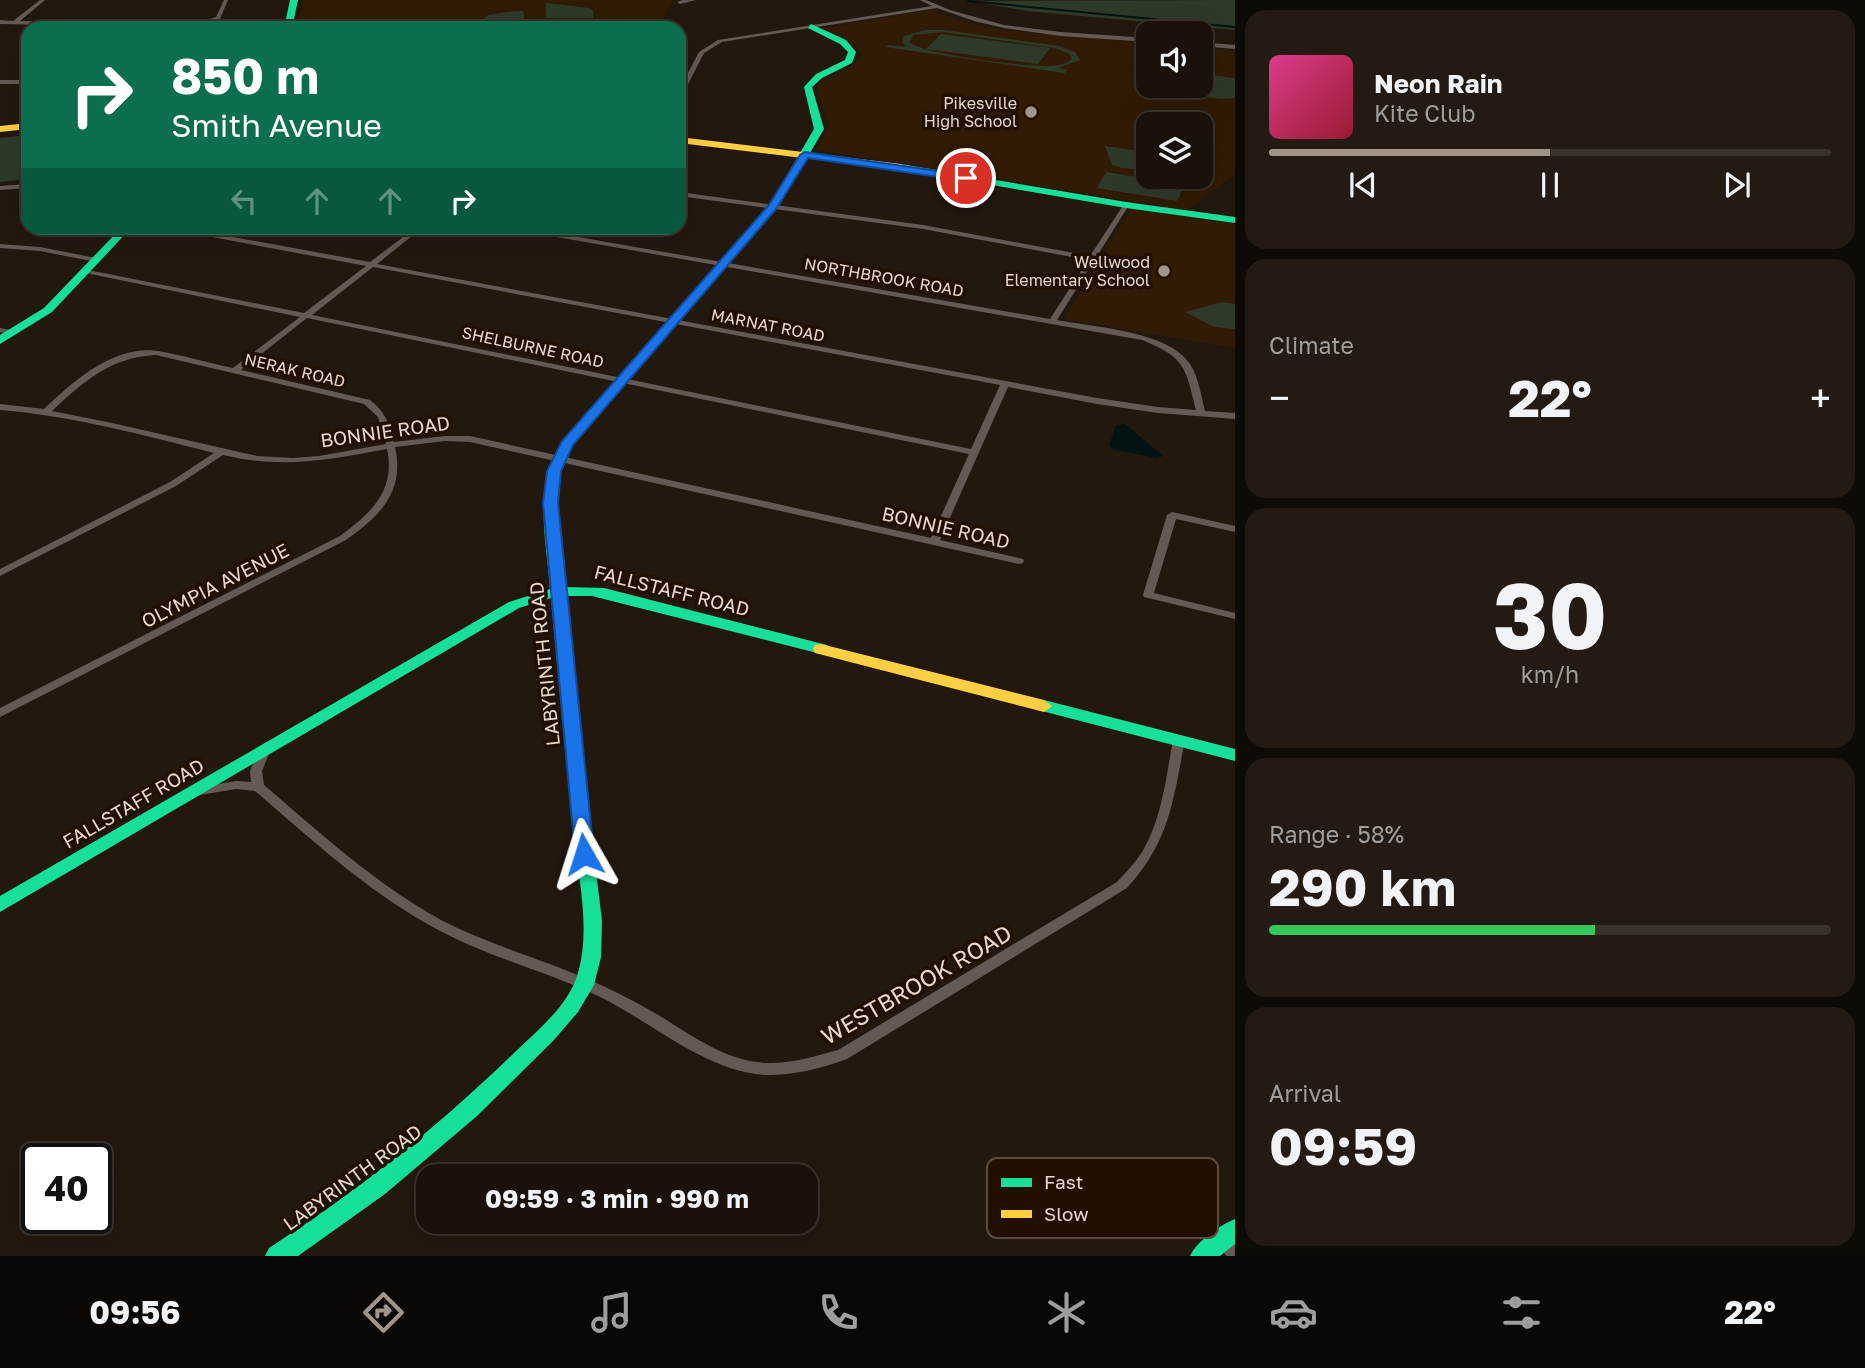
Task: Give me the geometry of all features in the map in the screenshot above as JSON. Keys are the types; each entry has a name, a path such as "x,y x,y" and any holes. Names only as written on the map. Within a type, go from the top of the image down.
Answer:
{"street":[{"path":"15,22 43,0"},
{"path":"209,21 218,18 226,0"},
{"path":"290,21 294,0"},
{"path":"680,2 694,0"},
{"path":"922,0 971,20 1015,29 1136,39"},
{"path":"686,83 702,52 727,39 935,7"},
{"path":"0,22 21,22"},
{"name":"LABYRINTH ROAD","path":"277,1256 333,1220 421,1154 459,1121 552,1028 584,983 591,959 592,934 550,503 551,488 559,457 567,444 773,207 815,138 820,122 808,87 819,76 845,63 852,55 843,42 811,26"},
{"path":"1213,45 1235,47"},
{"path":"0,82 21,82"},
{"path":"0,129 21,126"},
{"path":"686,141 890,165 1126,205 1235,220"},
{"path":"0,188 21,186"},
{"path":"686,195 923,227 1092,259"},
{"path":"1053,321 1126,205"},
{"path":"4,334 48,310 119,235"},
{"name":"MARNAT ROAD","path":"211,235 1128,407 1235,416"},
{"path":"236,370 410,235"},
{"name":"NORTHBROOK ROAD","path":"557,235 1144,338 1177,352 1189,368 1200,413"},
{"name":"SHELBURNE ROAD","path":"0,246 28,248 306,315 974,452"},
{"name":"NERAK ROAD","path":"47,411 79,383 115,359 138,353 167,355 367,402 383,418 391,445"},
{"path":"934,542 1005,384"},
{"name":"BONNIE ROAD","path":"0,407 47,411 221,452 286,461 456,438 559,457 1019,561"},
{"name":"OLYMPIA AVENUE","path":"0,713 350,533 370,518 386,498 393,475 391,445"},
{"path":"0,573 173,484 221,452"},
{"path":"1235,529 1172,515 1148,595 1235,616"},
{"name":"FALLSTAFF ROAD","path":"0,905 514,606 558,590 578,589 604,593 1235,755"},
{"name":"WESTBROOK ROAD","path":"258,787 401,903 464,937 584,983 631,1006 701,1052 725,1063 772,1070 819,1063 842,1055 1112,892 1133,875 1156,841 1179,740"},
{"path":"192,793 236,785 258,787 256,772 264,751"},
{"path":"1202,1256 1235,1230"},
{"path":"1222,1241 1235,1253"}],"shaded area":[{"path":"303,0 674,0 662,21 299,21"},
{"name":"Pikesville High School","path":"931,10 967,23 1002,30 1136,42 1136,98 1213,98 1213,48 1235,50 1235,174 1187,210 817,150 829,127 817,87 823,80 855,64 862,55 855,44 824,28"},
{"name":"Wellwood Elementary School","path":"1131,209 1235,222 1235,348 1064,319"},
{"path":"1125,424 1163,456 1157,458 1112,449 1109,446 1116,425"}],"green space":[{"path":"1235,0 1235,30 1213,28 1213,21 1136,21 1027,11 969,1"},
{"path":"546,3 589,8 593,11 593,18 546,18"},
{"path":"523,11 525,21 481,21 488,15"},
{"path":"925,30 944,30 1059,46 1075,52 1080,60 1058,68 1067,70 1065,73 885,47 907,47 902,42 904,36","holes":["943,32 1055,48 1068,53 1072,59 1051,66 1022,64 955,56 909,42 914,35"]},
{"path":"941,34 1050,48 1038,64 926,49"},
{"path":"1213,75 1235,78 1235,98 1213,98"},
{"path":"21,136 21,180 0,182 0,138"},
{"path":"1105,146 1136,150 1136,169 1112,165"},
{"path":"1106,172 1136,177 1136,189 1183,189 1177,201 1097,188"},
{"path":"1222,302 1235,304 1235,329 1214,327 1185,312"}],"waterway":[{"path":"968,1 1235,27"}],"traffic: fast":[{"path":"290,21 294,0"},
{"path":"561,620 550,503 554,471 567,444 773,207 819,129 808,87 819,76 849,61 852,52 843,42 811,26"},
{"path":"901,167 1126,205 1235,220"},
{"path":"0,340 48,310 119,235"},
{"path":"0,905 514,605 536,597 569,591 604,593 821,649"},
{"path":"1044,706 1235,755"},
{"path":"277,1256 377,1187 439,1136 499,1082 571,1006 584,985 591,957 591,902 582,830"},
{"path":"1202,1256 1235,1230"}],"traffic: slow":[{"path":"0,129 21,127"},
{"path":"686,141 901,167"},
{"path":"561,620 582,830"},
{"path":"821,649 1044,706"}],"place":[{"name":"Pikesville High School","path":"1031,112"},
{"name":"Wellwood Elementary School","path":"1164,271"}],"route":[{"path":"584,854 550,503 554,471 559,457 567,444 773,207 805,155 890,165 966,178"}]}
